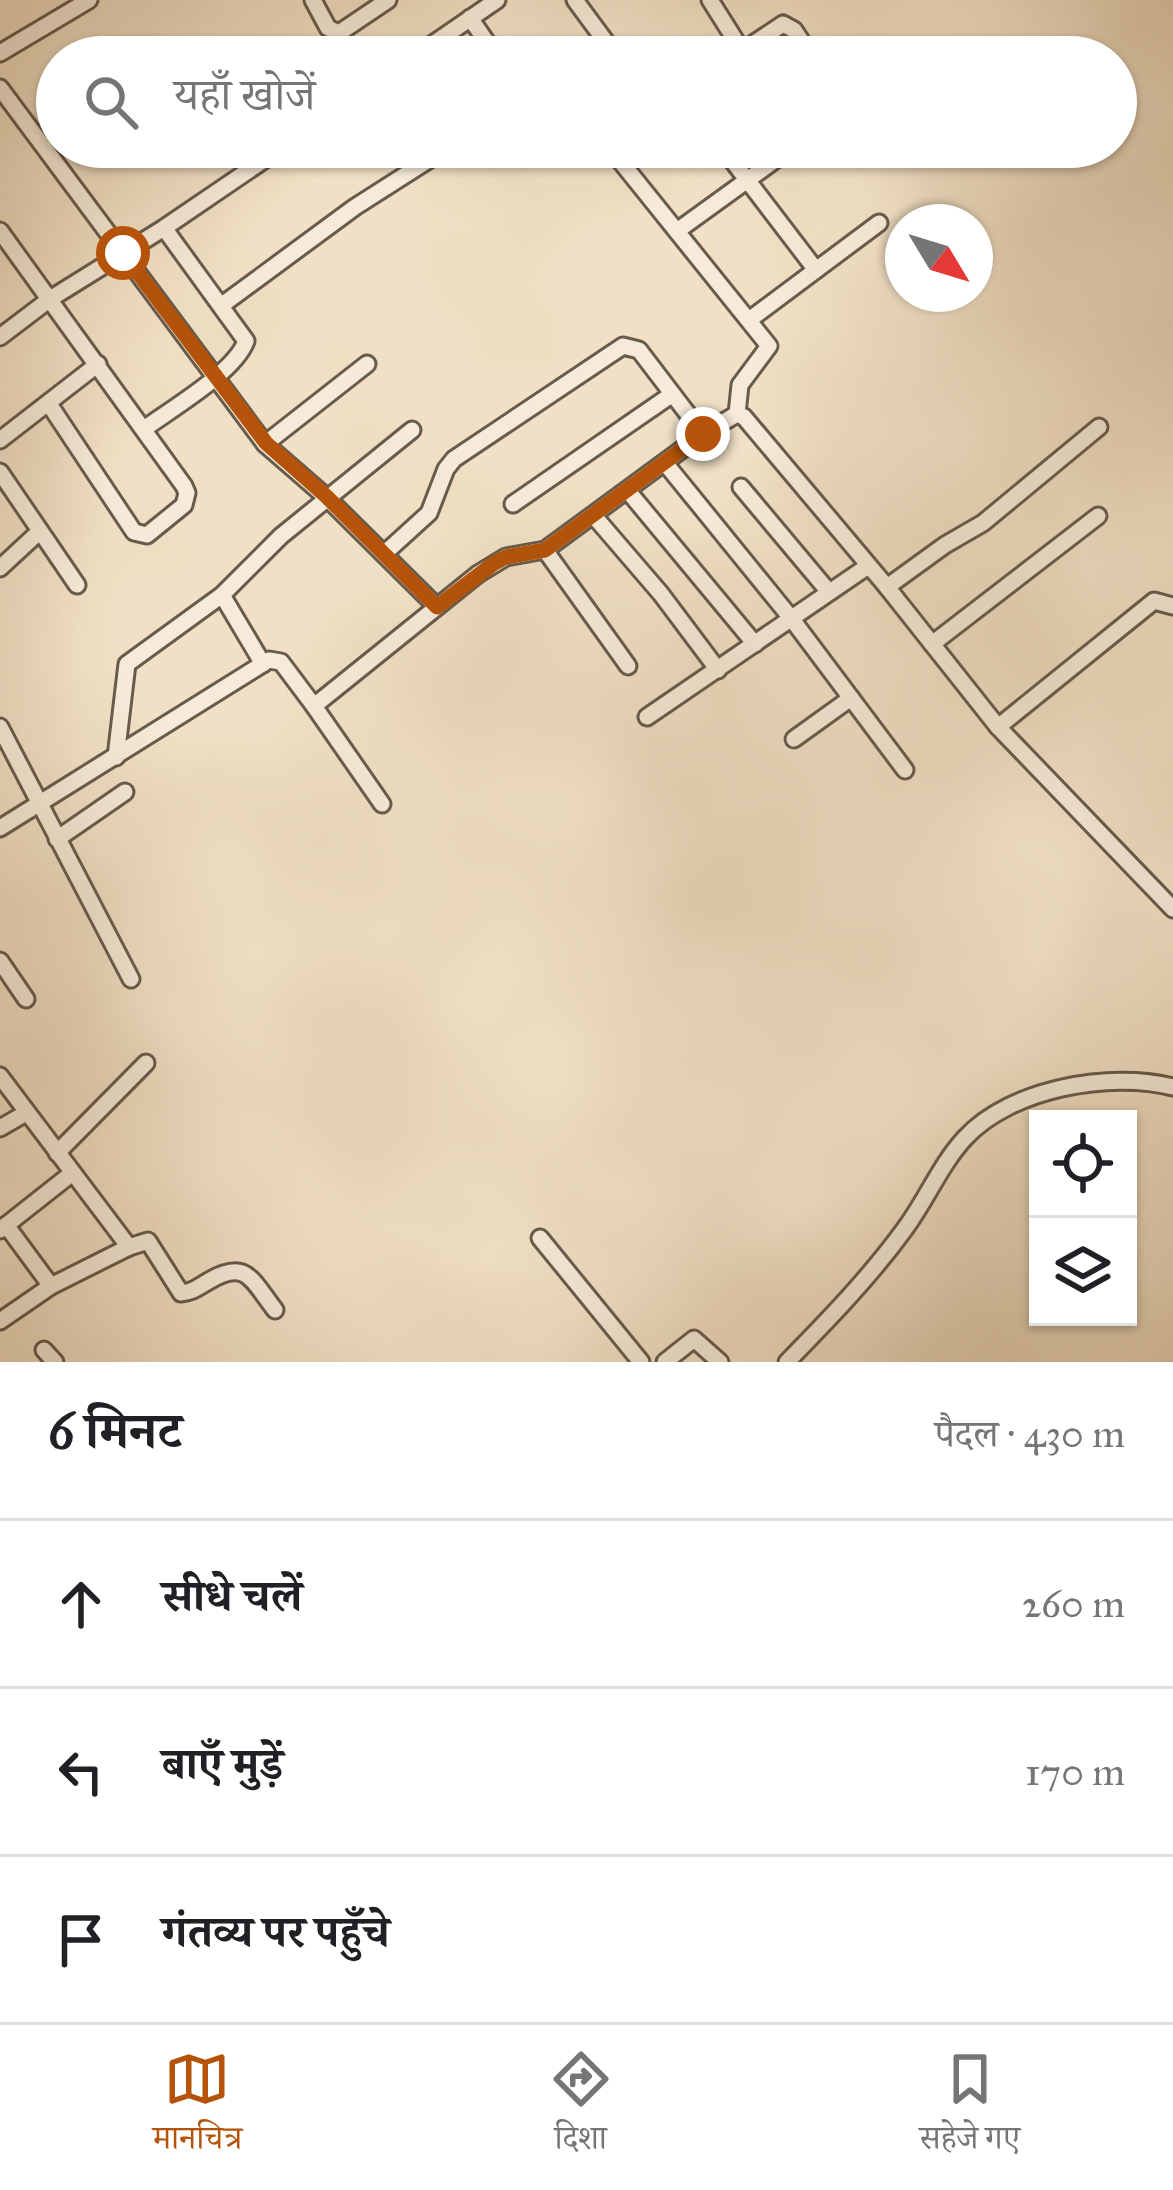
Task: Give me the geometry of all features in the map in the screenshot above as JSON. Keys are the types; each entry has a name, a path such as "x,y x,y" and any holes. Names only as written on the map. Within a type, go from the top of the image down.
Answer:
{"street":[{"path":"0,53 89,0"},
{"path":"313,0 328,28 339,33 388,0"},
{"path":"444,36 497,0"},
{"path":"575,0 602,36"},
{"path":"710,0 733,36"},
{"path":"470,18 482,36"},
{"path":"765,36 783,24 798,36"},
{"path":"0,88 36,136"},
{"path":"60,168 266,443 437,607"},
{"path":"0,337 50,298 252,168"},
{"path":"222,305 416,168"},
{"path":"626,168 770,350 740,385 737,414"},
{"path":"737,168 816,270"},
{"path":"677,231 765,168"},
{"path":"749,320 880,223"},
{"path":"144,428 214,377 244,349 246,341 164,228"},
{"path":"0,232 144,428 187,493 184,505 140,536 49,404"},
{"path":"385,554 429,513 454,459 623,346 639,350 703,434"},
{"path":"0,440 98,364"},
{"path":"266,443 367,364"},
{"path":"513,504 670,395"},
{"path":"314,706 493,564 545,550 737,414"},
{"path":"737,414 887,587 998,727 1173,909"},
{"path":"887,587 983,523 1099,427"},
{"path":"116,757 127,664 221,596 326,496 412,430"},
{"path":"665,463 791,618 905,770"},
{"path":"0,472 76,585"},
{"path":"741,488 829,592"},
{"path":"628,491 755,644"},
{"path":"594,516 718,670"},
{"path":"932,644 1098,516"},
{"path":"0,568 40,531"},
{"path":"545,550 628,666"},
{"path":"647,717 868,566"},
{"path":"221,596 263,664"},
{"path":"998,727 1154,601 1173,606"},
{"path":"0,829 263,664 281,662 382,804"},
{"path":"794,739 851,698"},
{"path":"0,727 131,979"},
{"path":"57,839 125,792"},
{"path":"0,961 26,999"},
{"path":"56,1153 146,1063"},
{"path":"0,1076 128,1247"},
{"path":"787,1362 866,1279 968,1134 1040,1095 1097,1080 1141,1078 1173,1087"},
{"path":"0,1128 26,1113"},
{"path":"51,1286 3,1227 71,1174"},
{"path":"541,1238 641,1362"},
{"path":"0,1321 51,1286 148,1241 177,1289 186,1294 227,1270 238,1269 275,1310"},
{"path":"665,1362 694,1340 720,1362"}],"route":[{"path":"123,253 266,443 437,607 506,557 545,550 703,434"}]}
